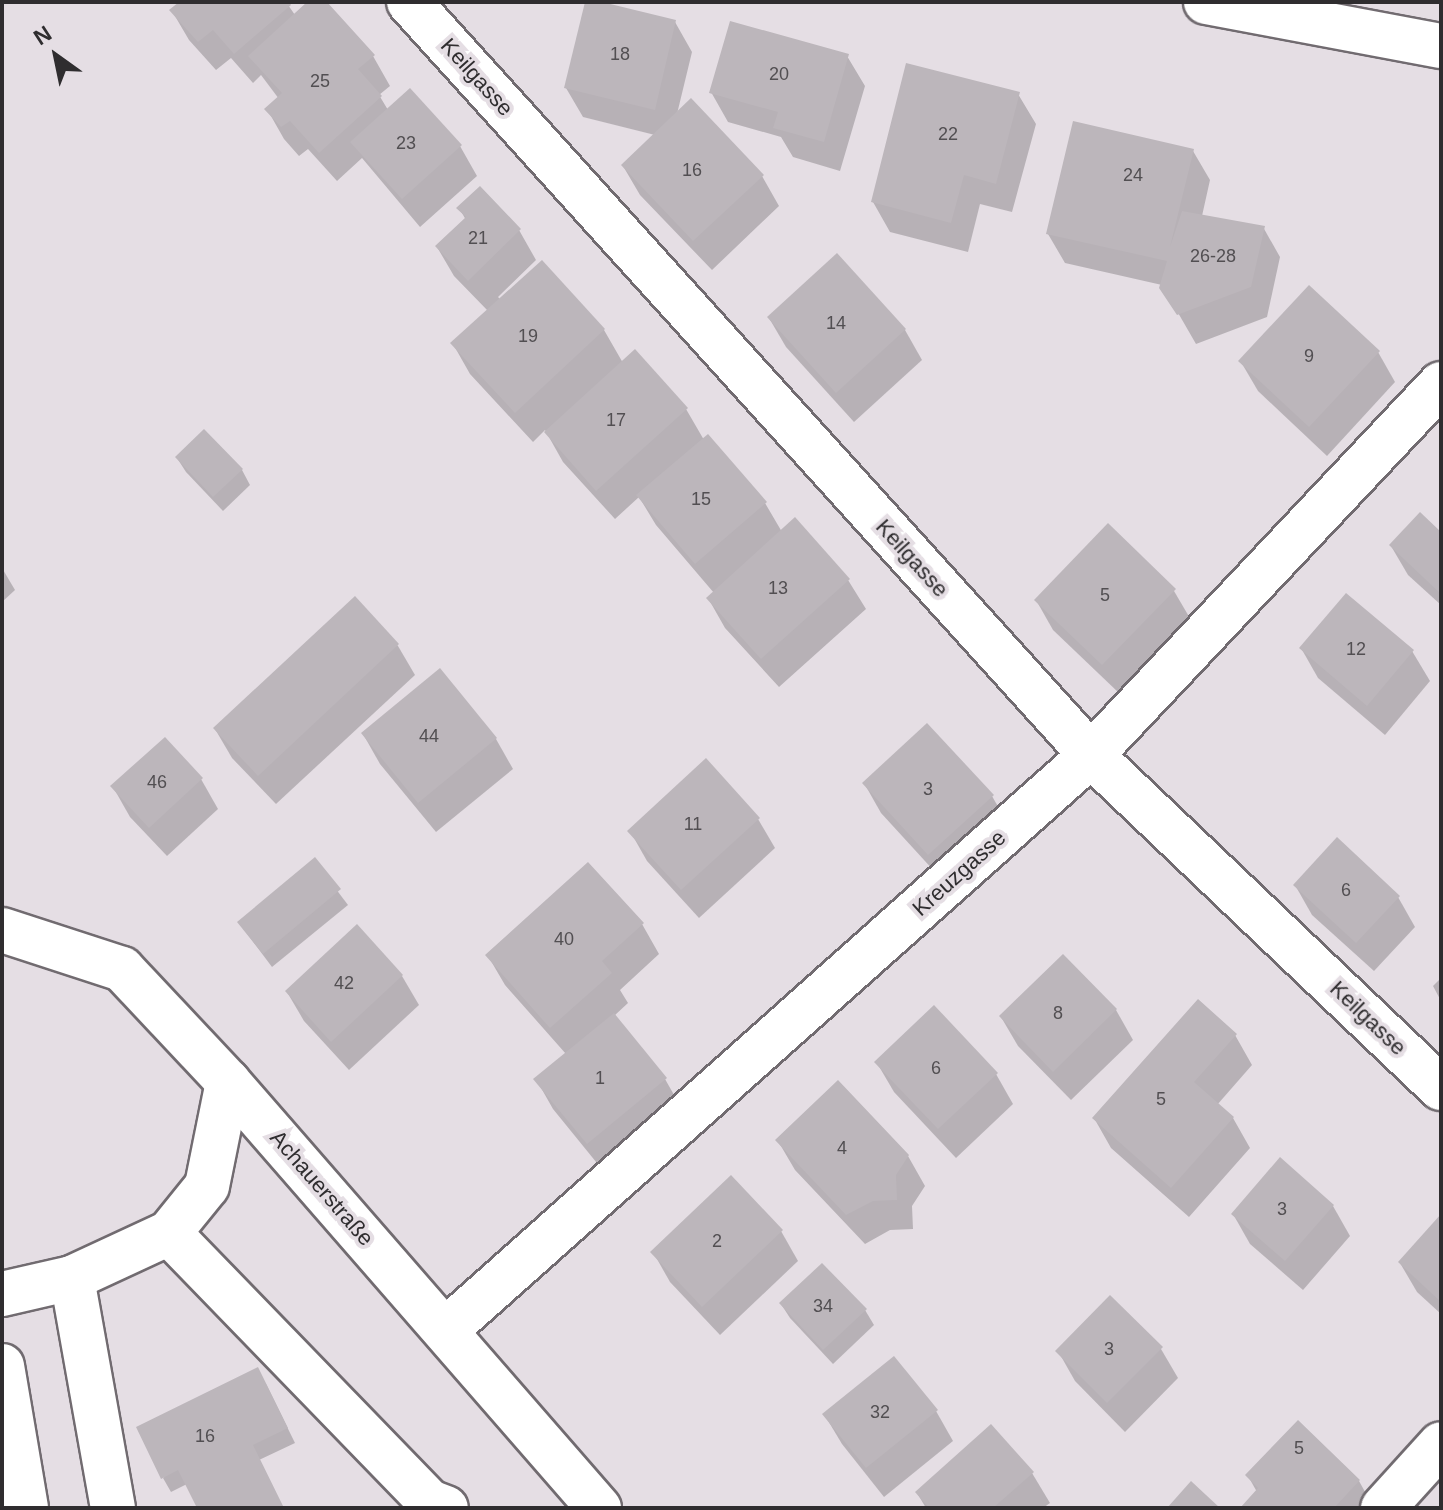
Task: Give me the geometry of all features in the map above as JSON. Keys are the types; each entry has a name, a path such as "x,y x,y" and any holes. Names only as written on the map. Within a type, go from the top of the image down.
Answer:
{"street":[{"name":"Keilgasse","path":"409,2 1091,755 1441,1088"},
{"path":"1206,2 1441,46"},
{"name":"Kreuzgasse","path":"447,1329 1091,755 1441,384"},
{"name":"Achauerstraße","path":"2,930 122,969 228,1082 447,1329 599,1508"},
{"path":"2,1294 72,1278 169,1233 207,1186 228,1082"},
{"path":"169,1233 430,1502 446,1508"},
{"path":"72,1278 113,1508"},
{"path":"2,1366 26,1508"},
{"path":"1383,1508 1441,1444"}],"building":[{"path":"179,2 289,2 291,5 234,54 213,30 198,42 169,10"},
{"path":"307,2 327,2 375,55 358,69 382,96 319,153 290,121 281,127 264,109 282,93 248,56"},
{"path":"585,2 602,2 676,20 655,110 564,88"},
{"path":"730,21 849,54 824,142 773,128 778,112 709,93"},
{"path":"906,63 1020,92 996,184 964,175 951,223 871,202"},
{"path":"410,88 462,145 402,199 350,142"},
{"path":"691,98 764,175 693,241 621,165"},
{"path":"1073,121 1194,149 1170,247 1182,211 1265,226 1251,287 1177,315 1159,288 1167,261 1046,234"},
{"path":"480,186 521,229 468,281 435,246 466,217 456,208"},
{"path":"837,253 906,329 836,393 767,317"},
{"path":"542,260 605,329 515,413 450,343"},
{"path":"1309,285 1380,351 1309,427 1238,361"},
{"path":"635,349 688,408 596,491 544,432"},
{"path":"204,429 243,469 213,497 175,457"},
{"path":"708,434 767,502 695,564 636,495"},
{"path":"1420,512 1441,532 1441,594 1389,545"},
{"path":"795,517 850,579 761,659 706,598"},
{"path":"1108,523 1176,589 1102,665 1034,600"},
{"path":"1346,593 1414,650 1367,706 1299,648"},
{"path":"355,596 399,644 258,776 213,728"},
{"path":"440,668 497,738 418,803 361,733"},
{"path":"927,723 994,795 928,855 862,783"},
{"path":"165,737 203,778 149,828 110,786"},
{"path":"706,758 760,818 681,890 627,831"},
{"path":"1337,837 1400,896 1356,943 1293,885"},
{"path":"315,857 341,889 263,954 237,922"},
{"path":"588,862 644,923 602,961 612,973 550,1028 485,955"},
{"path":"357,924 403,975 331,1042 285,991"},
{"path":"1063,954 1117,1009 1053,1072 999,1016"},
{"path":"1198,999 1237,1034 1194,1082 1234,1117 1171,1188 1092,1118"},
{"path":"934,1005 998,1073 938,1129 874,1062"},
{"path":"614,1013 667,1078 587,1144 533,1079"},
{"path":"838,1080 909,1155 896,1175 897,1200 873,1201 846,1215 775,1140"},
{"path":"1280,1157 1334,1205 1285,1261 1231,1214"},
{"path":"731,1175 783,1230 702,1307 650,1252"},
{"path":"1441,1214 1441,1302 1398,1262"},
{"path":"822,1263 867,1309 823,1350 779,1303"},
{"path":"1110,1295 1163,1347 1107,1403 1055,1351"},
{"path":"894,1356 938,1410 866,1468 822,1414"},
{"path":"258,1367 288,1428 253,1445 284,1508 197,1508 178,1470 161,1479 136,1427"},
{"path":"1298,1420 1360,1480 1334,1508 1240,1508 1258,1488 1245,1475"},
{"path":"991,1424 1034,1472 993,1508 929,1508 915,1492"},
{"path":"1191,1481 1220,1508 1167,1508"}]}
